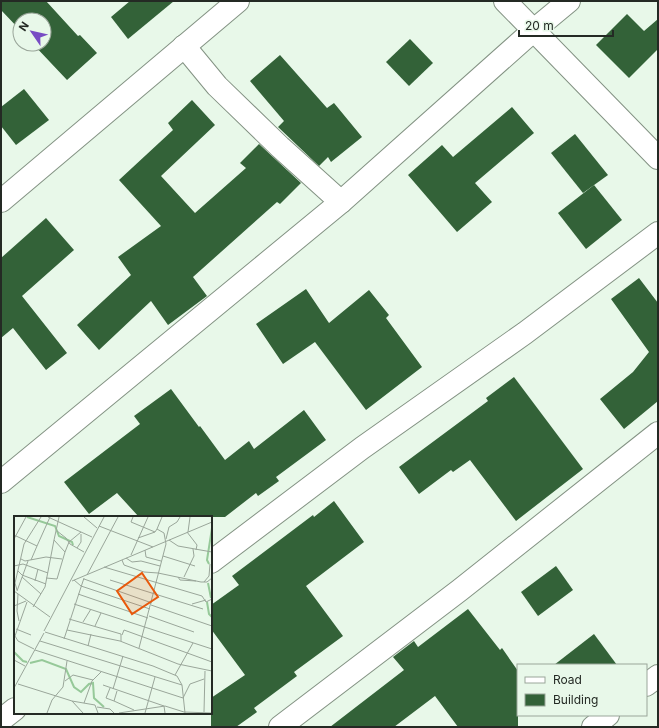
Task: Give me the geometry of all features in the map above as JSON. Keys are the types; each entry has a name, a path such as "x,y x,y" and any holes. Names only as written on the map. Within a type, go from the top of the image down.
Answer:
{"street":[{"path":"1,201 238,1"},
{"path":"505,1 658,158"},
{"path":"1,482 341,202 534,30 569,1"},
{"path":"184,46 217,86 280,147 341,202"},
{"path":"212,561 362,448 525,333 658,233"},
{"path":"280,727 460,590 658,433"},
{"path":"647,684 658,676"},
{"path":"1,720 14,710"},
{"path":"593,727 607,716"}],"building":[{"path":"1,1 46,1 78,36 80,35 97,53 67,80 41,52 52,52 52,12 12,12 12,22 1,10"},
{"path":"130,1 174,1 128,39 111,17"},
{"path":"627,14 644,31 658,19 658,49 629,78 596,45"},
{"path":"410,39 433,63 409,86 386,62"},
{"path":"280,55 327,108 334,103 362,137 331,162 328,157 319,166 278,127 284,121 250,81"},
{"path":"24,89 49,120 16,145 1,126 1,107"},
{"path":"192,100 215,125 161,176 195,213 246,168 240,163 259,144 301,183 280,204 277,202 193,277 207,296 168,325 151,301 99,350 77,325 131,275 118,257 161,226 119,180 173,130 168,123"},
{"path":"512,107 534,133 475,183 492,202 457,232 408,175 442,145 453,157"},
{"path":"575,134 608,175 583,193 551,153"},
{"path":"594,185 622,220 586,249 558,213"},
{"path":"46,218 74,250 22,296 67,353 46,370 13,328 1,338 1,258"},
{"path":"639,278 658,303 658,401 624,429 600,399 633,372 649,352 611,299"},
{"path":"306,289 329,323 369,290 389,315 386,318 422,367 366,410 315,342 283,364 256,324"},
{"path":"514,377 583,469 516,521 470,460 453,472 451,470 419,494 399,467 488,401 486,398"},
{"path":"171,389 225,460 249,441 254,449 304,410 326,440 276,477 279,481 258,496 256,493 225,517 138,516 117,493 89,514 64,482 140,424 134,416"},
{"path":"334,501 364,542 306,586 343,636 294,672 297,676 254,708 257,712 236,727 211,727 212,697 245,675 212,630 212,604 239,585 232,576 313,515 314,517"},
{"path":"556,566 573,590 538,616 521,592"},
{"path":"468,609 500,650 502,648 517,670 518,727 458,727 435,696 394,727 330,727 404,670 393,657 414,641 418,647"},
{"path":"594,634 616,664 555,664"}]}
